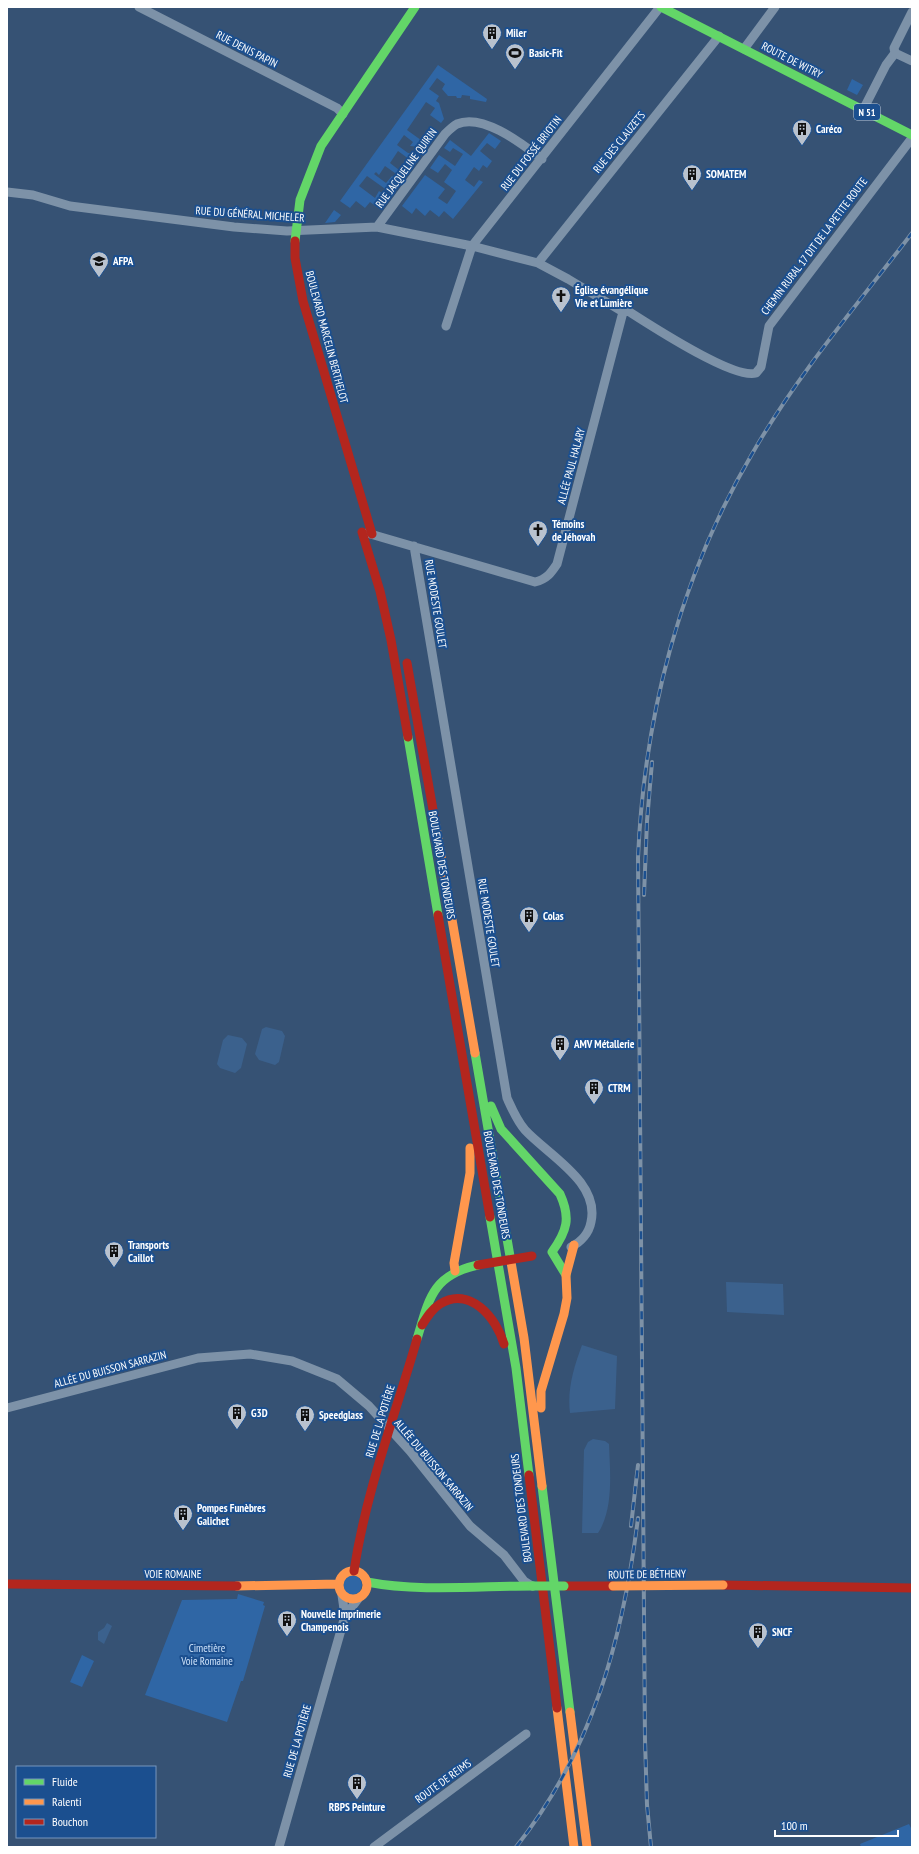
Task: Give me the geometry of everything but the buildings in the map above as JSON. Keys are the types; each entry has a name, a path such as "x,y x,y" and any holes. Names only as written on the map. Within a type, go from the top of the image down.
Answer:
{"main road":[{"name":"BOULEVARD MARCELIN BERTHELOT","path":"362,532 296,309 288,262 291,231 310,170 321,146 340,111 407,7"},
{"name":"BOULEVARD MARCELIN BERTHELOT","path":"340,111 416,7"},
{"name":"ROUTE DE WITRY","path":"661,7 912,135"},
{"name":"BOULEVARD MARCELIN BERTHELOT","path":"291,231 303,301 372,534"},
{"name":"BOULEVARD DES TONDEURS","path":"362,532 380,591 391,640 516,1368 574,1847"},
{"path":"372,534 395,613"},
{"name":"BOULEVARD DES TONDEURS","path":"404,650 446,882 524,1338 586,1847"},
{"path":"446,882 460,928 488,1088 496,1118 510,1140 560,1194 566,1205 568,1215 567,1226 562,1238 542,1254 478,1265 455,1271 454,1263 470,1173 469,1131 458,1059 457,1026"},
{"path":"546,1512 547,1476 540,1406 541,1392 564,1314 567,1298 566,1275 574,1245"},
{"path":"542,1254 566,1275"},
{"name":"RUE DE LA POTIÈRE","path":"354,1571 360,1532 372,1485 390,1431 428,1302 434,1289 455,1271"},
{"path":"422,1325 438,1305 449,1300 464,1300 476,1304 494,1319 501,1332 527,1462"},
{"path":"350,1571 362,1574 367,1582 366,1592 358,1599 351,1600 342,1595 338,1584 342,1576 350,1571"},
{"name":"ROUTE DE BÉTHENY","path":"367,1582 382,1585 723,1585 912,1588"},
{"name":"VOIE ROMAINE","path":"7,1584 207,1586 338,1584"},
{"name":"ROUTE DE BÉTHENY","path":"366,1592 382,1585"}],"street":[{"name":"RUE DENIS PAPIN","path":"139,7 340,111"},
{"name":"RUE DU FOSSÉ BRIOTIN","path":"446,326 472,246 661,7"},
{"path":"744,49 775,7"},
{"path":"863,110 886,65 895,53 894,48 912,12"},
{"name":"RUE DES CLAUZETS","path":"538,263 719,36"},
{"path":"895,53 912,61"},
{"name":"RUE JACQUELINE QUIRIN","path":"378,227 445,134 457,124 474,122 493,128 516,140 542,158"},
{"name":"CHEMIN RURAL 17 DIT DE LA PETITE ROUTE","path":"623,312 628,311 682,344 715,360 744,373 756,373 760,367 769,326 912,138"},
{"name":"RUE DU GÉNÉRAL MICHELER","path":"7,192 33,195 70,206 234,227 291,231 378,227 472,246 538,263"},
{"path":"538,263 568,278 623,312"},
{"name":"ALLÉE PAUL HALARY","path":"362,532 536,582 550,575 557,564 623,312"},
{"name":"RUE MODESTE GOULET","path":"414,546 507,1098 525,1130 584,1186 591,1199 593,1214 590,1227 584,1237 574,1245 542,1254"},
{"name":"ALLÉE DU BUISSON SARRAZIN","path":"7,1408 198,1358 250,1354 292,1361 337,1380 369,1406 390,1431 410,1451 470,1526 504,1555 524,1581 533,1586"},
{"path":"912,1588 912,1596"},
{"name":"RUE DE LA POTIÈRE","path":"279,1847 345,1616 342,1595"},
{"path":"345,1616 358,1599"},
{"name":"ROUTE DE REIMS","path":"374,1847 526,1734"}],"green space":[{"path":"438,65 487,99 486,102 470,99 470,96 462,95 461,98 457,98 456,96 448,96 442,89 445,84 437,78 429,89 439,96 436,101 439,103 444,119 441,123 430,115 435,108 426,102 407,130 425,143 422,147 410,146 413,142 404,135 397,145 408,153 420,153 413,162 398,151 390,163 399,170 405,161 411,165 402,178 385,166 379,175 376,172 374,174 386,183 392,176 399,182 391,193 367,176 359,186 375,198 379,191 388,198 380,209 370,202 365,208 356,201 350,208 340,201"},
{"path":"852,79 863,85 857,95 847,90"},
{"path":"489,133 501,141 495,149 487,143 480,151 492,161 487,168 483,165 479,171 474,167 465,180 474,187 479,180 483,182 453,219 444,211 439,217 430,210 425,216 416,208 412,214 402,206 425,175 445,189 438,198 447,204 456,191 444,182 452,170 445,164 438,173 430,168 439,155 455,166 463,154 453,148 450,152 444,148 450,140 471,156"},
{"path":"334,210 341,215 335,222 325,223"},
{"path":"352,1575 359,1578 362,1585 359,1592 352,1595 345,1592 342,1585 345,1578"},
{"name":"Cimetière Voie Romaine","path":"238,1594 264,1602 263,1605 265,1606 243,1681 241,1681 227,1722 145,1695 182,1600 237,1599"},
{"path":"82,1655 94,1661 82,1687 70,1682"},
{"path":"909,1824 912,1830 912,1847 861,1847 860,1844"}],"shaded area":[{"path":"266,1027 282,1031 285,1036 279,1062 275,1065 259,1060 255,1054 262,1029"},
{"path":"228,1035 242,1038 247,1044 241,1068 235,1073 220,1068 217,1064 223,1040"},
{"path":"726,1282 783,1284 784,1315 727,1312"},
{"path":"582,1345 617,1356 615,1409 570,1413 570,1387"},
{"path":"593,1439 605,1441 609,1444 609,1501 607,1513 598,1533 582,1533 584,1450 588,1442"},
{"path":"107,1623 112,1626 104,1644 98,1640 98,1632 104,1628"}],"railway":[{"path":"651,1847 647,1805 645,1740 638,858 648,752 670,649 686,598 705,549 727,501 752,454 788,396 828,341 912,233"},
{"path":"644,895 647,821 652,762"},
{"path":"631,1526 638,1465"},
{"path":"516,1847 543,1810 565,1772 584,1732 600,1691 613,1649 623,1606 632,1563 638,1518"}],"traffic: fast":[{"path":"295,241 300,200 321,146 415,7"},
{"path":"661,7 912,135"},
{"path":"408,737 438,915"},
{"path":"475,1053 511,1262"},
{"path":"491,1106 501,1129 560,1194 566,1210 566,1224 564,1231 552,1252 566,1275"},
{"path":"490,1217 516,1368 529,1475"},
{"path":"417,1339 429,1301 442,1282 451,1275 463,1269 478,1265"},
{"path":"542,1486 570,1712"},
{"path":"367,1582 428,1588 533,1586"},
{"path":"533,1586 564,1586"}],"traffic: slow":[{"path":"435,821 475,1053"},
{"path":"455,1271 454,1263 470,1173 470,1148"},
{"path":"541,1408 541,1391 564,1314 567,1298 566,1275 574,1245"},
{"path":"511,1262 524,1338 542,1486"},
{"path":"353,1571 363,1575 367,1585 363,1595 353,1599 343,1595 339,1585 343,1575 353,1571"},
{"path":"237,1586 338,1584"},
{"path":"613,1586 723,1585"},
{"path":"557,1708 574,1847"},
{"path":"570,1712 587,1847"}],"traffic: jam":[{"path":"295,241 295,258 303,301 372,534"},
{"path":"362,532 380,591 391,640 408,737"},
{"path":"407,663 435,821"},
{"path":"438,915 490,1217"},
{"path":"478,1265 532,1256"},
{"path":"422,1325 432,1311 440,1304 451,1299 462,1299 472,1302 489,1315 504,1344"},
{"path":"354,1571 359,1541 373,1483 417,1339"},
{"path":"529,1475 557,1708"},
{"path":"8,1584 237,1586"},
{"path":"723,1585 912,1588"},
{"path":"564,1586 613,1586"}],"place":[{"name":"Miler","path":"492,50"},
{"name":"Basic-Fit","path":"515,70"},
{"name":"Caréco","path":"802,146"},
{"name":"SOMATEM","path":"692,191"},
{"name":"AFPA","path":"99,278"},
{"name":"Église évangélique Vie et Lumière","path":"561,313"},
{"name":"Témoins de Jéhovah","path":"538,547"},
{"name":"Colas","path":"529,933"},
{"name":"AMV Métallerie","path":"560,1061"},
{"name":"CTRM","path":"594,1105"},
{"name":"Transports Caillot","path":"114,1268"},
{"name":"G3D","path":"237,1430"},
{"name":"Speedglass","path":"305,1432"},
{"name":"Pompes Funèbres Galichet","path":"183,1531"},
{"name":"Nouvelle Imprimerie Champenois","path":"287,1637"},
{"name":"SNCF","path":"758,1649"},
{"name":"RBPS Peinture","path":"357,1800"}]}
